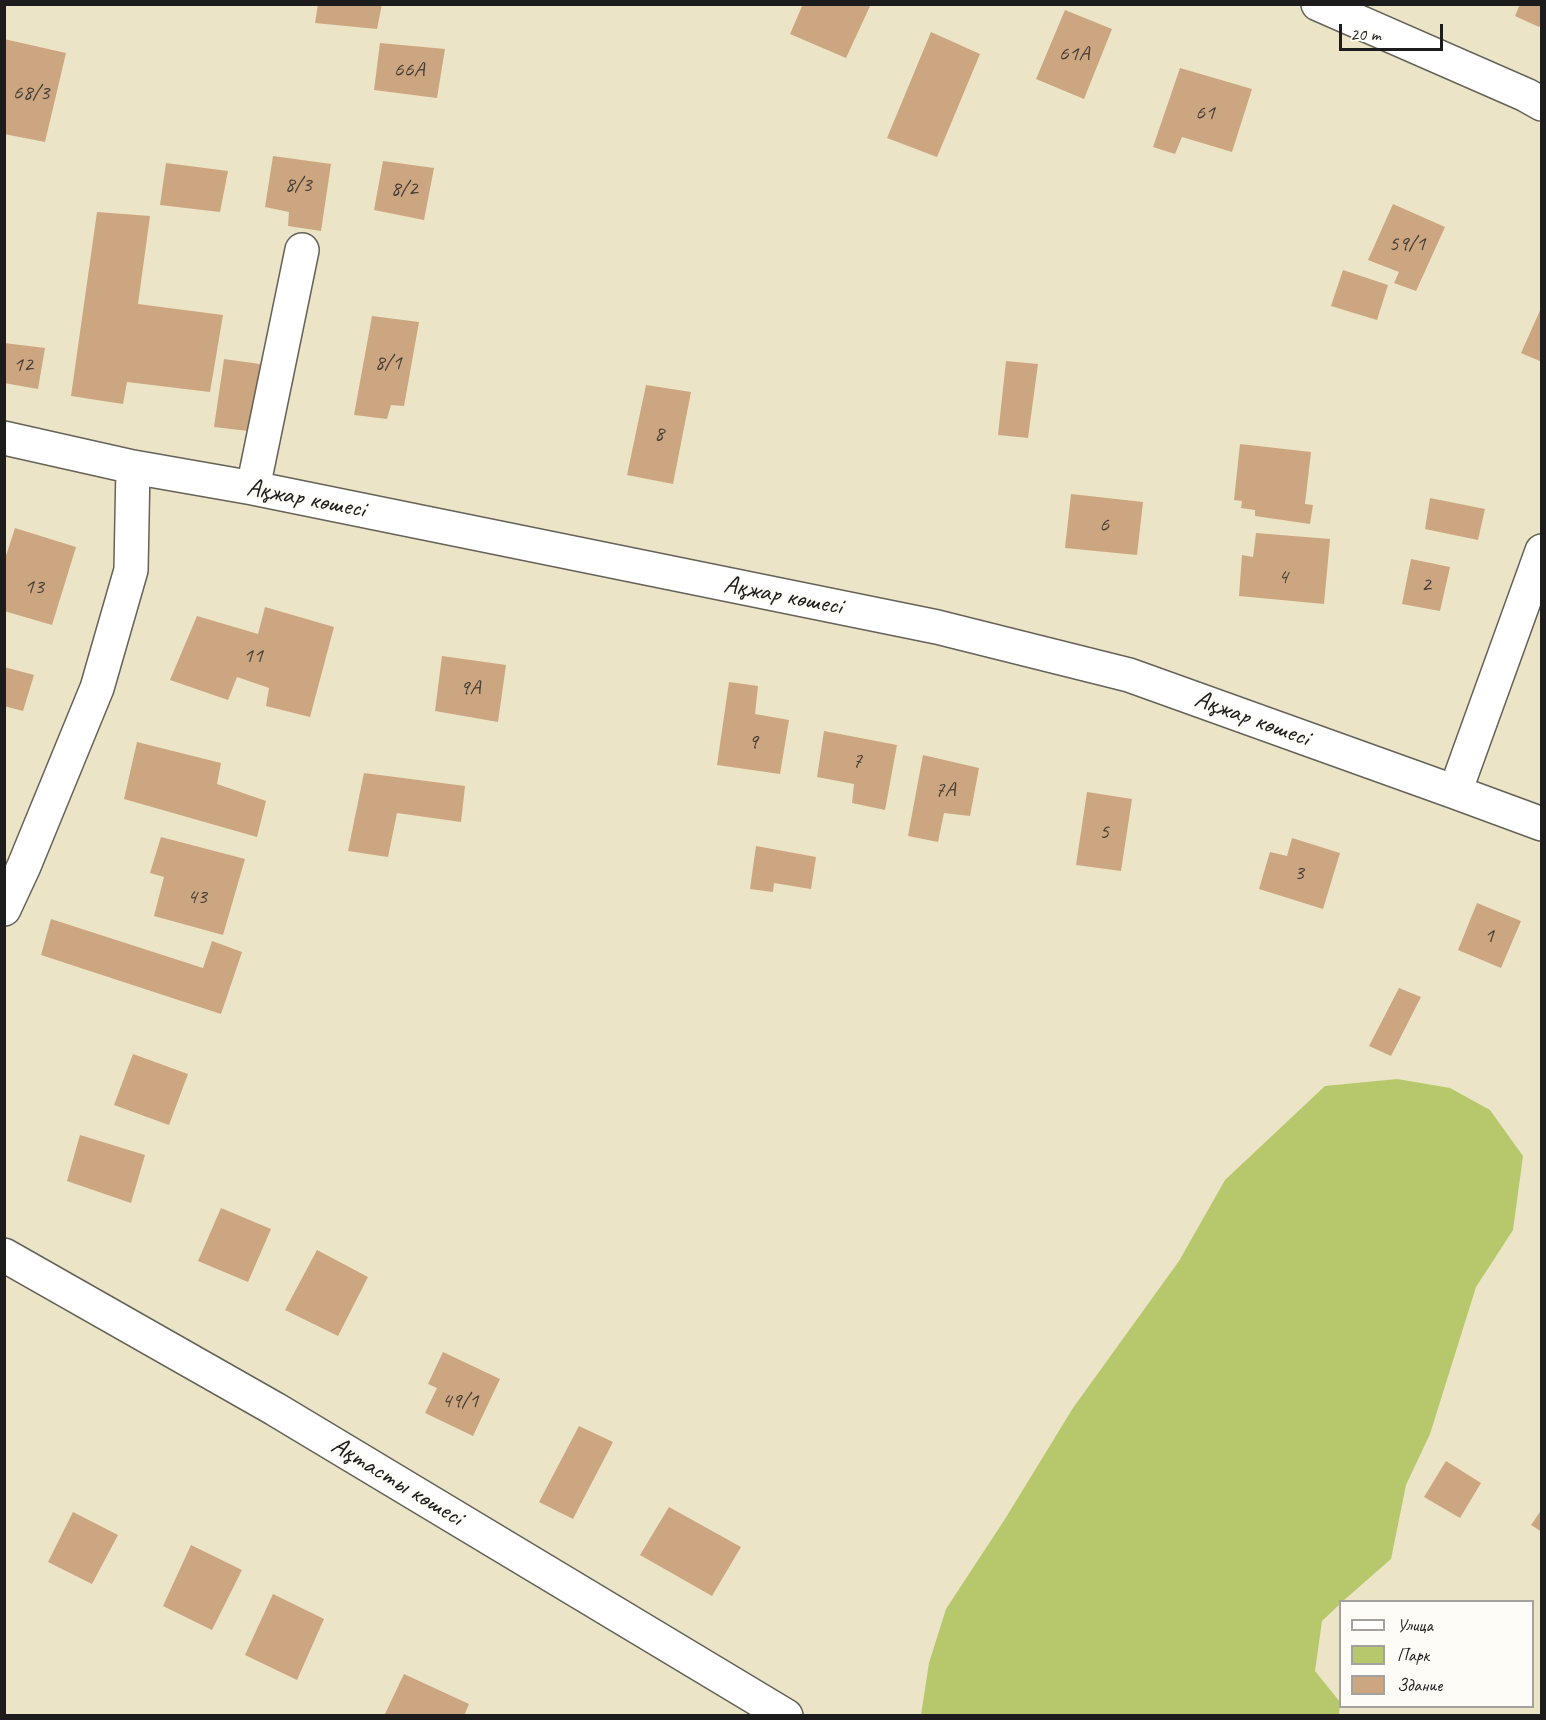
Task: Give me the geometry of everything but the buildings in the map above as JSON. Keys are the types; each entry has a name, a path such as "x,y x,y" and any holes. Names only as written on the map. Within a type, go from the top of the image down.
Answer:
{"street":[{"path":"1318,4 1542,104"},
{"path":"253,488 302,250"},
{"name":"Ақжар көшесі","path":"4,438 133,467 253,488 937,627 1129,675 1542,824"},
{"path":"4,909 97,688 130,570 133,467"},
{"path":"1455,792 1542,551"},
{"name":"Ақтасты көшесі","path":"4,1255 285,1415 786,1716"}],"green space":[{"path":"1397,1079 1450,1088 1490,1110 1523,1156 1513,1230 1476,1287 1430,1434 1406,1485 1391,1559 1344,1600 1339,1600 1339,1605 1322,1621 1315,1671 1339,1701 1339,1715 921,1715 929,1663 946,1609 1005,1519 1073,1408 1179,1261 1225,1180 1325,1086"}]}
